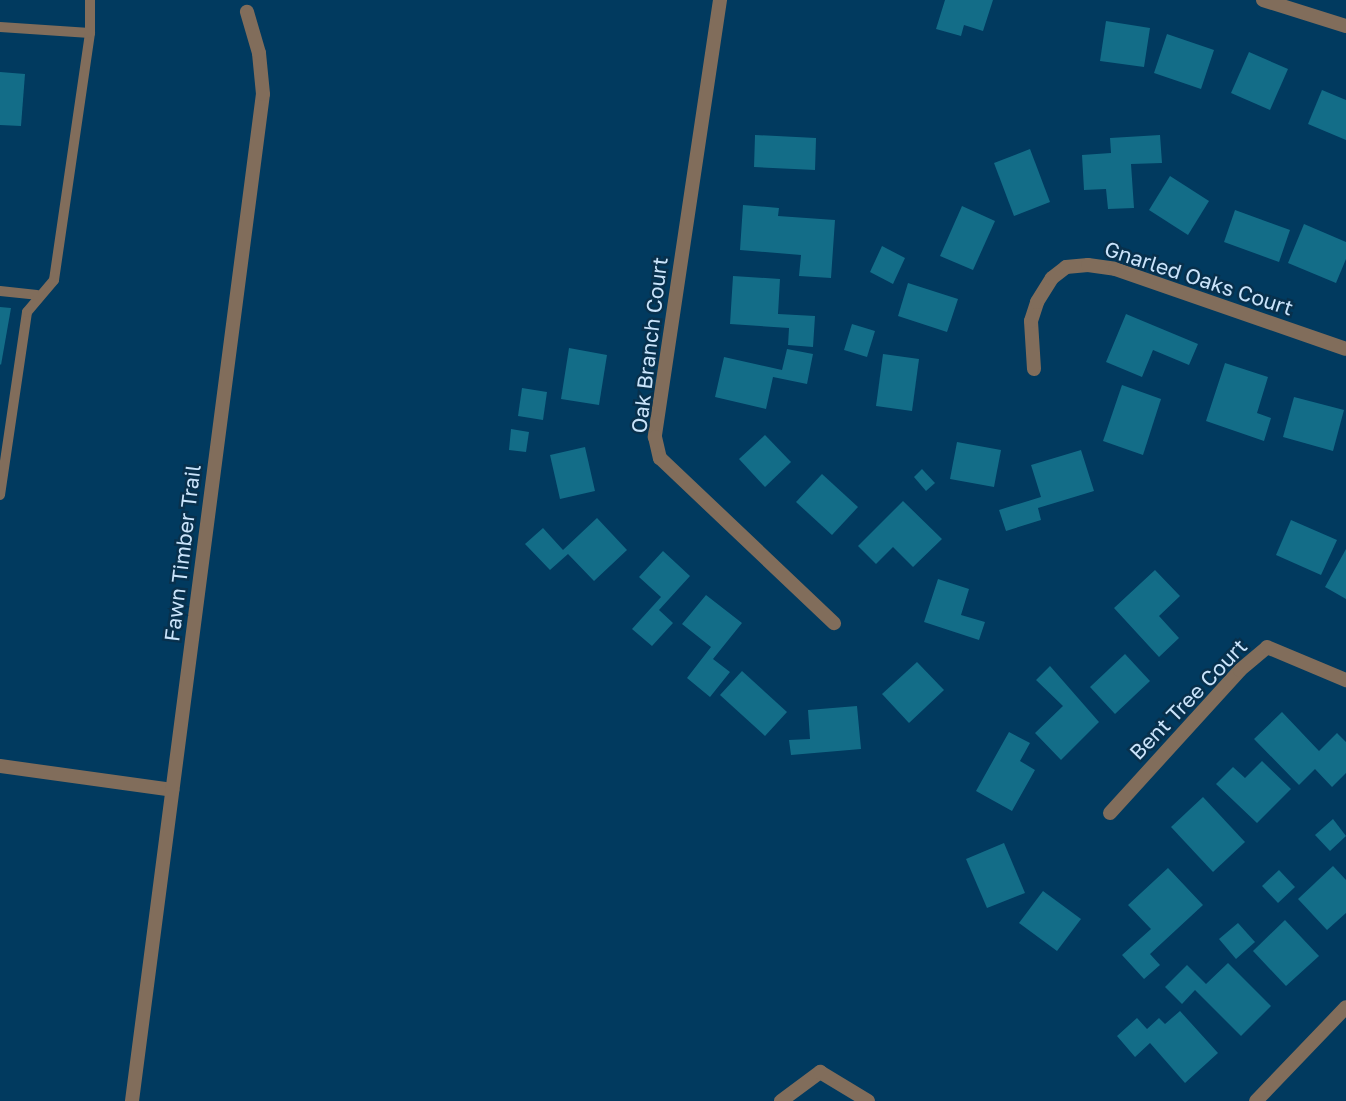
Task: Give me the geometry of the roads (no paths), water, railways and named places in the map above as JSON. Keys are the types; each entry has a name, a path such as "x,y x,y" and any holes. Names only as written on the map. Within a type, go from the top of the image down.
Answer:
{"street":[{"name":"Oak Branch Court","path":"720,0 656,437 660,458 834,623"},
{"path":"1263,0 1346,26"},
{"name":"Fawn Timber Trail","path":"132,1101 263,94 259,53 247,12"},
{"name":"Gnarled Oaks Court","path":"1034,369 1031,321 1037,302 1052,278 1066,267 1088,265 1115,269 1346,349"},
{"name":"Bent Tree Court","path":"1110,813 1240,670 1267,647 1346,680"},
{"path":"0,766 172,790"},
{"path":"1256,1101 1346,1007"},
{"path":"781,1101 821,1072 868,1101"}],"lane":[{"path":"0,495 27,312 37,295 54,281 90,33 90,0"},
{"path":"0,27 90,33"},
{"path":"0,291 37,295"}]}
